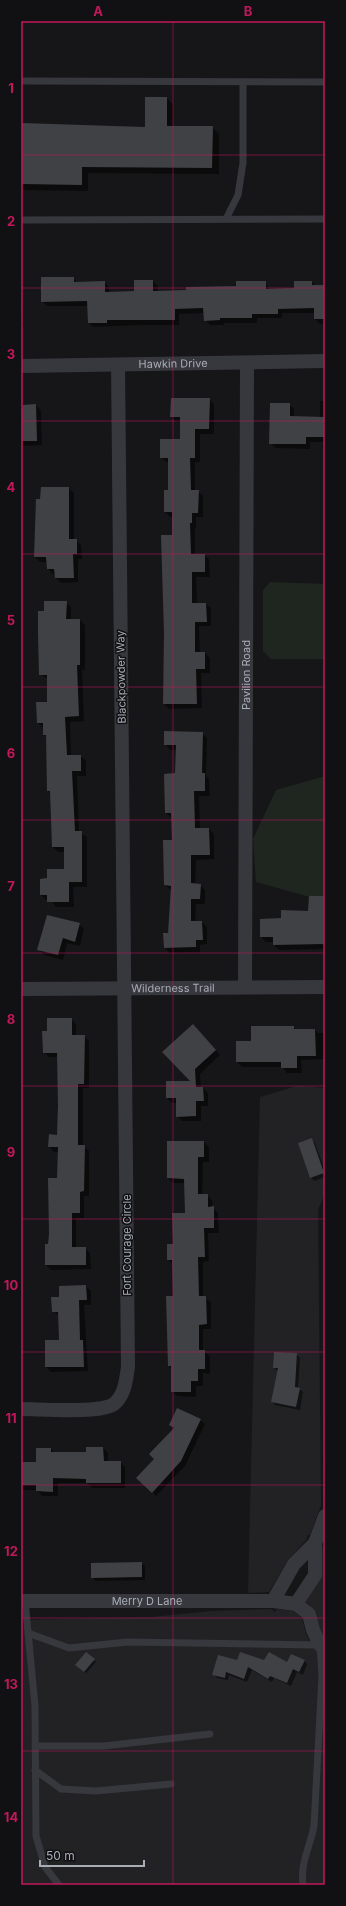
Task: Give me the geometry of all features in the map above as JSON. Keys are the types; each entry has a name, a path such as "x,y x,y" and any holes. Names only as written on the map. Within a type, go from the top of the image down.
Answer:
{"street":[{"name":"Hawkin Drive","path":"21,366 247,364 325,361"},
{"name":"Pavilion Road","path":"245,987 247,364"},
{"name":"Blackpowder Way","path":"118,365 125,988"},
{"name":"Wilderness Trail","path":"21,989 325,987"},
{"name":"Fort Courage Circle","path":"21,1409 93,1410 113,1404 125,1389 128,1367 125,988"},
{"path":"323,1646 312,1630 309,1614 296,1604 315,1575 315,1543 325,1516"},
{"path":"273,1601 294,1564 315,1543"},
{"name":"Merry D Lane","path":"23,1601 273,1601 296,1604"}],"lane":[{"path":"21,81 325,82"},
{"path":"226,219 238,195 243,163 243,82"},
{"path":"21,220 325,219"},
{"path":"23,1601 28,1633 35,1706 36,1836 46,1868 59,1885"},
{"path":"28,1633 69,1648 128,1642 323,1646 324,1674 314,1826 302,1864 303,1885"},
{"path":"35,1746 104,1746 210,1734"},
{"path":"35,1770 61,1789 96,1791 171,1784"}],"shaded area":[{"path":"270,582 325,584 325,659 271,659 263,651 263,590"},
{"path":"325,776 325,899 317,899 256,882 253,839 276,790"},
{"path":"297,1086 325,1088 325,1193 318,1210 321,1505 310,1535 307,1535 307,1539 288,1560 269,1592 248,1593 260,1097"},
{"path":"325,1544 325,1638 319,1627 316,1611 306,1602 320,1580 322,1547"},
{"path":"271,1609 275,1612 277,1609 293,1611 302,1618 306,1634 314,1649 325,1655 325,1885 21,1885 21,1620 151,1617 211,1611"}],"building":[{"path":"145,97 167,97 167,126 213,126 212,168 82,167 82,185 21,184 21,123 145,127"},
{"path":"41,277 74,277 74,282 105,281 105,292 134,291 134,280 153,280 153,291 186,290 186,287 236,286 236,281 266,281 266,289 294,288 294,281 312,281 312,285 325,285 325,319 314,319 314,308 278,309 278,314 252,314 252,318 220,318 220,320 204,321 203,308 175,309 175,320 107,320 107,323 88,323 87,301 41,302"},
{"path":"171,398 210,398 209,429 195,429 195,458 190,458 191,490 199,490 198,513 192,513 192,523 190,523 191,554 205,554 205,572 192,572 192,603 206,603 207,622 195,622 195,652 205,652 205,669 196,669 197,704 163,704 164,633 161,535 172,535 172,512 164,512 164,490 168,490 168,458 160,458 160,439 180,439 180,417 170,417"},
{"path":"270,403 290,403 290,416 325,417 325,437 306,437 306,444 269,444"},
{"path":"36,404 37,441 21,441 21,408 23,408 23,405"},
{"path":"41,487 69,487 69,539 77,539 77,554 73,554 74,578 55,578 54,569 47,569 46,557 34,557 36,499 40,499"},
{"path":"44,601 67,601 66,619 80,619 80,665 77,665 79,716 65,717 67,755 81,755 81,771 72,771 75,831 82,831 82,882 69,882 69,902 47,902 47,895 40,895 40,879 47,878 47,869 64,869 64,847 52,847 50,791 47,791 46,735 43,735 43,723 37,723 36,702 47,702 47,675 39,675 38,611 44,611"},
{"path":"164,731 203,732 202,773 205,773 205,791 194,791 195,828 209,828 210,855 191,855 191,883 201,884 200,899 191,899 191,921 202,921 203,940 196,940 196,947 164,948 163,933 168,933 171,886 164,885 163,840 172,840 171,813 165,813 164,774 175,773 176,745 164,745"},
{"path":"309,896 325,896 325,944 273,945 273,937 260,937 260,919 281,918 281,910 308,911"},
{"path":"47,915 80,923 75,942 63,938 58,955 37,950"},
{"path":"47,1018 72,1018 72,1035 85,1035 84,1084 78,1084 78,1145 85,1145 84,1191 80,1192 80,1213 72,1213 72,1247 86,1247 86,1265 45,1265 45,1244 48,1244 49,1234 48,1178 57,1178 58,1147 48,1147 49,1134 57,1135 58,1106 57,1053 43,1053 42,1031 47,1031"},
{"path":"193,1024 216,1050 195,1069 196,1087 203,1087 204,1101 196,1101 196,1116 176,1117 176,1098 166,1098 166,1081 190,1081 162,1052"},
{"path":"251,1026 294,1026 294,1029 315,1029 316,1056 297,1056 297,1068 281,1068 281,1062 236,1062 236,1041 251,1041"},
{"path":"312,1138 324,1173 310,1178 298,1143"},
{"path":"167,1141 204,1141 204,1157 198,1157 198,1194 208,1194 208,1207 214,1206 214,1228 204,1228 205,1257 198,1257 199,1296 206,1296 207,1324 199,1325 199,1350 205,1350 205,1369 198,1369 198,1381 191,1381 191,1392 171,1392 171,1366 168,1366 166,1296 173,1296 172,1260 167,1260 167,1244 173,1244 172,1213 185,1213 184,1179 167,1178"},
{"path":"86,1285 87,1300 79,1300 80,1340 83,1340 84,1367 45,1367 45,1340 59,1340 58,1312 52,1312 51,1297 59,1297 59,1286"},
{"path":"274,1352 297,1353 295,1387 300,1388 296,1407 271,1402 278,1368 273,1368"},
{"path":"177,1408 201,1419 181,1461 152,1493 136,1478 154,1459 149,1454 174,1428 169,1425"},
{"path":"86,1447 103,1447 104,1461 121,1461 121,1483 86,1483 86,1479 53,1478 53,1492 36,1491 36,1485 21,1485 21,1462 36,1462 36,1448 51,1448 51,1452 86,1452"},
{"path":"142,1562 142,1577 91,1578 91,1563"},
{"path":"86,1652 95,1659 84,1672 75,1665"},
{"path":"240,1652 264,1660 269,1652 287,1662 291,1654 305,1660 299,1672 293,1669 287,1683 270,1676 268,1679 248,1667 244,1679 226,1672 225,1678 212,1675 218,1655 237,1660"}]}
